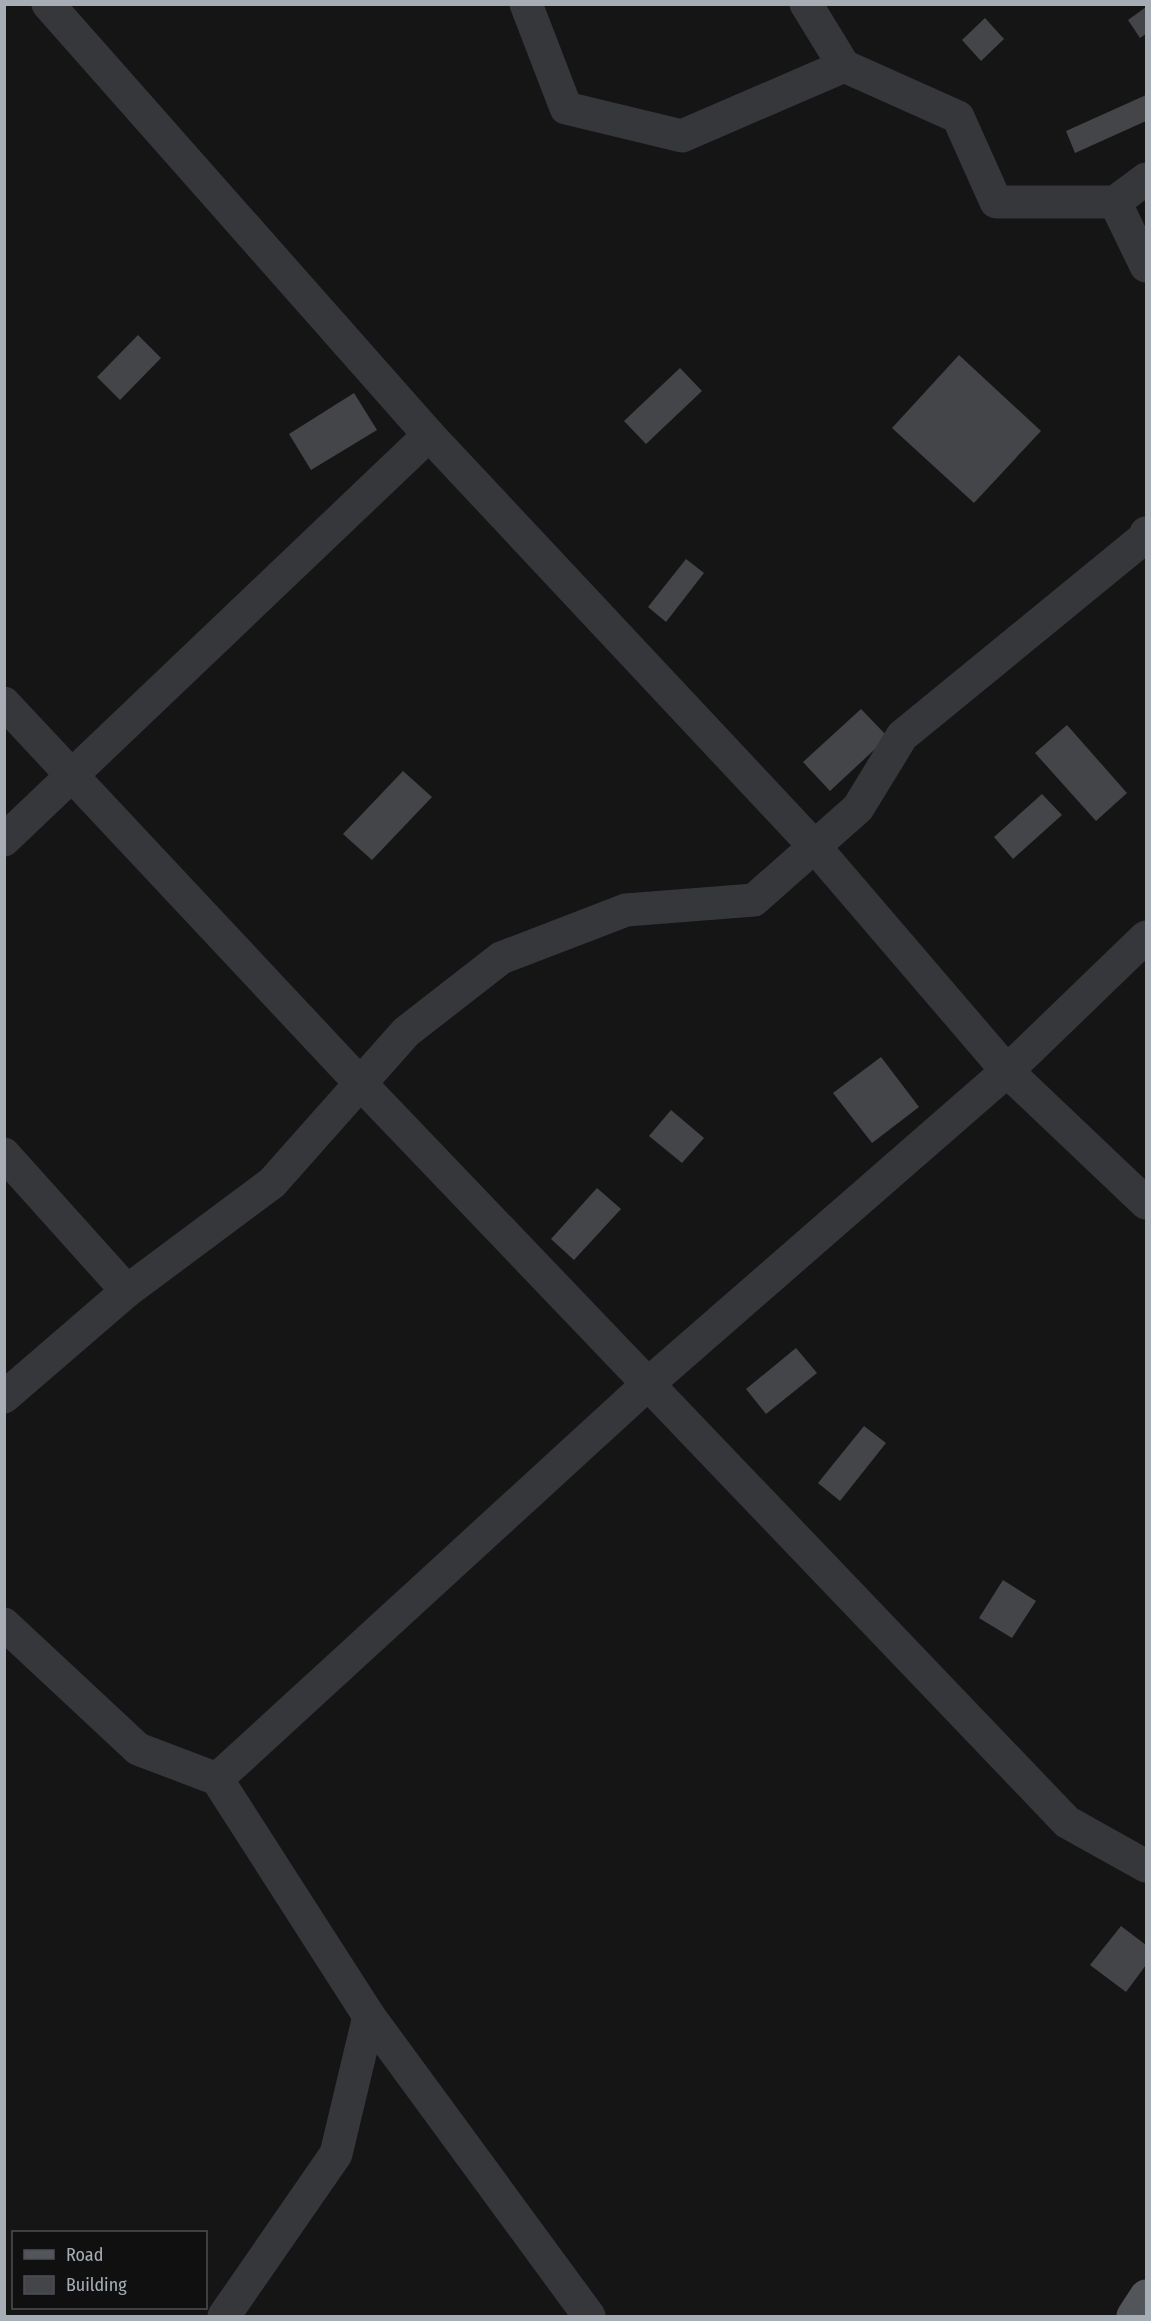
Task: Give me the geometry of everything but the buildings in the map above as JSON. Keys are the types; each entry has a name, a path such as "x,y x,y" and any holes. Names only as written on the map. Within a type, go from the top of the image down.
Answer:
{"main road":[{"path":"1133,2316 1146,2296"}],"street":[{"path":"48,4 429,435 815,847 1007,1071 1146,1203"},
{"path":"526,4 566,108 682,136 844,66"},
{"path":"806,4 844,66 958,117 996,202 1115,202 1146,178"},
{"path":"1115,202 1146,266"},
{"path":"4,840 429,435"},
{"path":"4,1397 127,1291 272,1184 406,1032 501,958 626,910 754,900 858,808 902,736 1144,538 1146,533"},
{"path":"4,703 361,1084 1067,1822 1146,1866"},
{"path":"217,1779 648,1384 1007,1071 1146,937"},
{"path":"4,1154 127,1291"},
{"path":"4,1624 138,1749 217,1779 369,2016 589,2316"},
{"path":"224,2316 336,2154 369,2016"}]}
